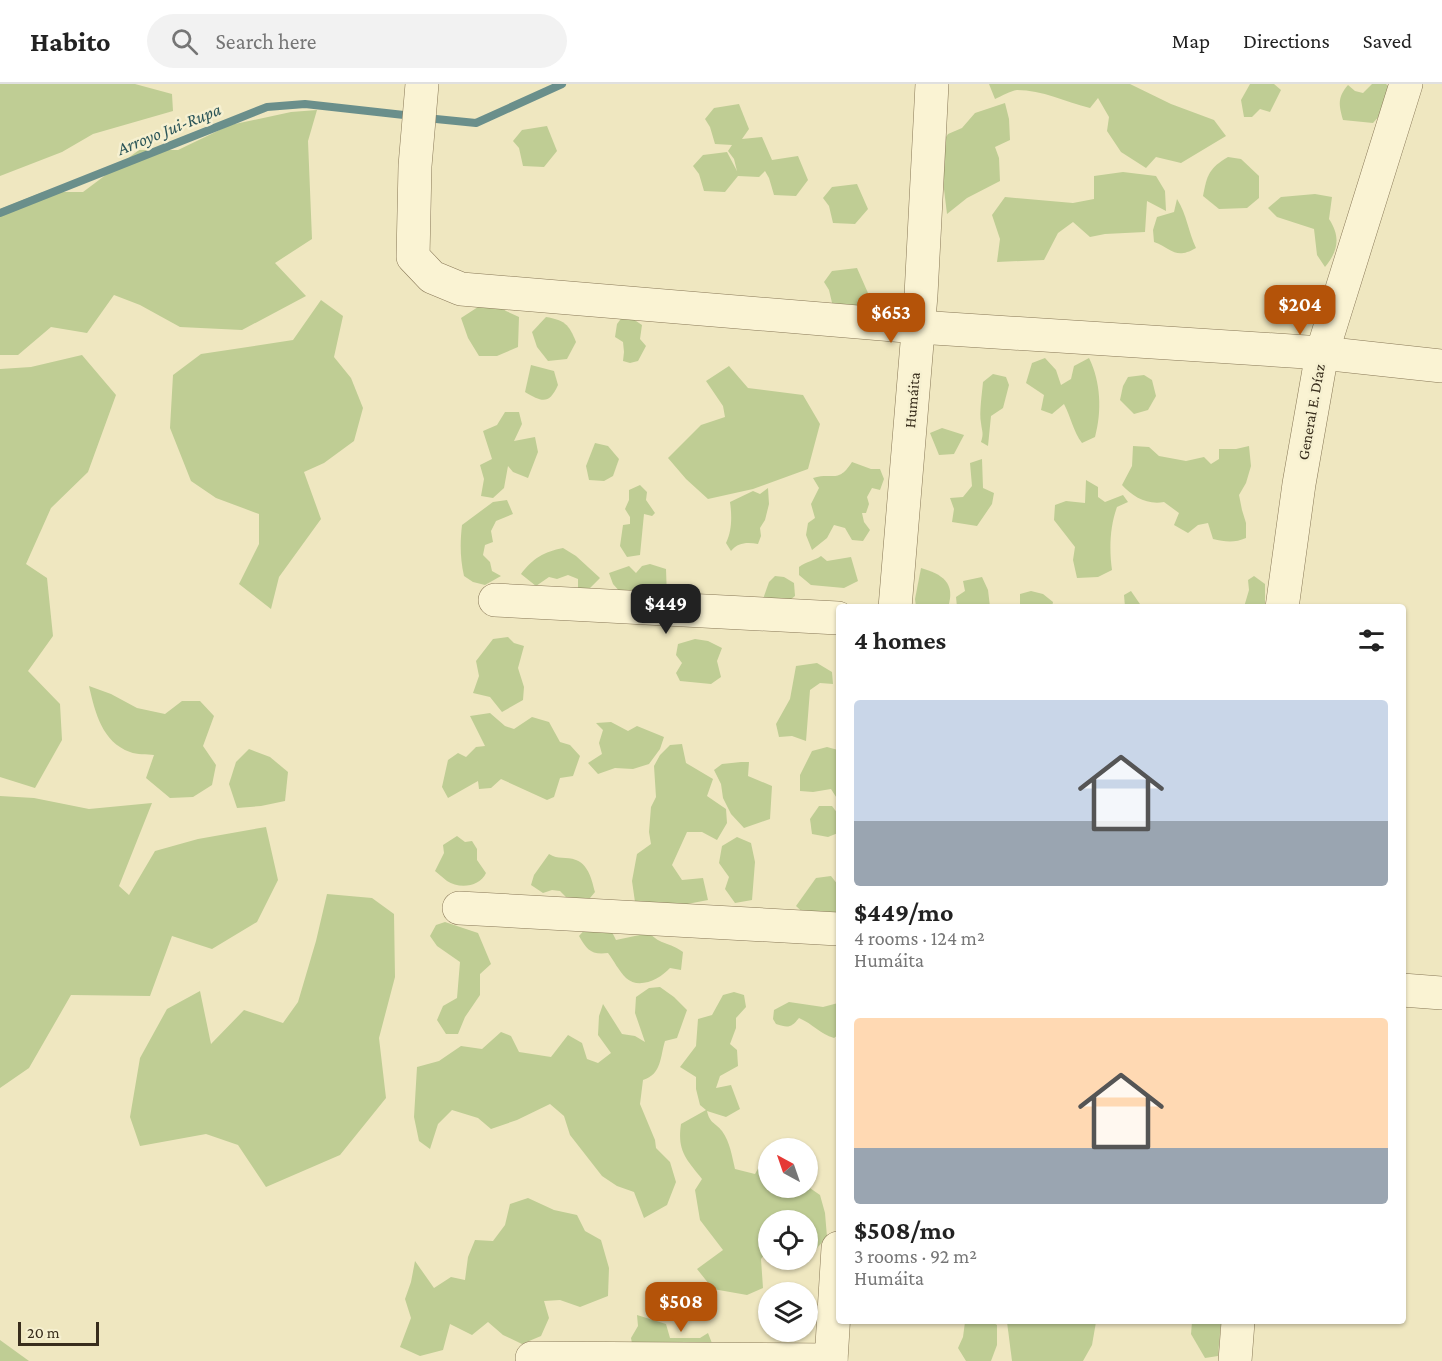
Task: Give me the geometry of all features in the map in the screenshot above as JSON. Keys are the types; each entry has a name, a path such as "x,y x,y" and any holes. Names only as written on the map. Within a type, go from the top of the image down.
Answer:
{"street":[{"name":"Humáita","path":"894,604 918,327 932,84"},
{"name":"General E. Díaz","path":"1283,604 1299,484 1322,353 1406,84"},
{"path":"422,87 415,166 413,257 432,277 461,289 918,327 1322,353 1442,366"},
{"path":"495,600 836,618"},
{"path":"459,908 836,929"},
{"path":"1406,990 1442,993"},
{"path":"532,1358 831,1360 836,1280"},
{"path":"1235,1361 1238,1324"}],"green space":[{"path":"0,84 135,84 172,94 173,111 93,134 62,152 0,176"},
{"path":"989,84 1130,84 1171,104 1214,120 1226,136 1181,163 1156,157 1146,168 1121,152 1107,131 1109,117 1098,98 1090,108 1045,94 1017,90 995,99"},
{"path":"1250,84 1274,84 1281,90 1270,112 1260,109 1252,117 1244,117 1241,100"},
{"path":"1372,84 1386,84 1390,88 1388,106 1373,123 1343,120 1340,102 1348,85 1355,91 1363,93"},
{"path":"1005,103 1009,119 1010,140 995,147 999,158 1000,181 967,198 947,214 939,148 948,134 962,128 975,113"},
{"path":"739,104 749,129 742,139 762,137 772,160 798,156 808,180 796,196 774,195 765,171 759,177 738,176 725,192 704,191 699,174 693,166 703,155 727,152 737,171 734,159 728,151 732,145 715,144 705,119 714,108"},
{"path":"317,110 308,141 312,239 275,263 306,296 242,330 180,327 140,305 114,295 87,333 51,327 18,355 0,355 0,209 43,192 83,192 139,150 178,150 230,125 291,112"},
{"path":"547,126 557,151 544,167 523,166 519,148 513,141 522,130"},
{"path":"1228,157 1241,159 1259,176 1259,198 1247,208 1219,209 1203,196 1210,173"},
{"path":"1123,172 1156,176 1165,191 1166,211 1147,201 1145,232 1090,237 1073,222 1058,233 1044,260 997,262 1000,239 992,215 1005,197 1073,203 1094,199 1094,176"},
{"path":"857,184 868,209 855,224 833,223 829,206 823,198 832,187"},
{"path":"1315,194 1332,197 1329,219 1335,232 1336,244 1333,255 1325,267 1317,255 1314,229 1277,217 1268,208 1281,197"},
{"path":"1177,199 1196,248 1183,253 1174,252 1154,242 1153,230 1157,217 1174,212"},
{"path":"857,268 868,293 855,309 833,307 829,290 824,282 832,271"},
{"path":"321,300 343,316 334,357 351,378 363,408 354,441 324,463 304,472 321,519 279,577 271,609 239,584 259,544 259,514 216,498 191,481 170,428 173,375 201,354 293,340"},
{"path":"496,304 519,317 518,347 497,356 479,356 468,338 461,318 478,307"},
{"path":"623,316 642,325 640,339 646,346 638,361 630,363 623,361 623,342 615,337 617,324"},
{"path":"546,317 565,324 576,342 567,359 548,361 537,347 532,332"},
{"path":"82,355 116,395 88,472 51,508 26,564 47,578 53,636 28,671 60,704 62,740 35,788 0,777 0,369 31,367"},
{"path":"1045,358 1056,370 1061,385 1071,379 1074,366 1089,358 1096,377 1099,397 1099,417 1095,437 1082,443 1064,404 1052,414 1041,410 1044,395 1026,383 1032,363"},
{"path":"531,365 554,371 558,385 548,399 536,398 525,392"},
{"path":"729,366 748,388 803,395 820,424 808,469 753,489 708,499 668,458 701,425 725,417 723,406 706,381"},
{"path":"993,374 1006,377 1009,385 1003,408 991,416 988,446 981,442 983,434 980,419 981,403 983,382"},
{"path":"1144,375 1152,380 1156,396 1148,410 1134,414 1120,400 1123,386 1128,377"},
{"path":"505,412 519,412 522,424 514,441 535,437 538,452 528,478 513,472 508,466 504,488 493,498 481,496 484,479 480,465 492,459 483,431 497,425"},
{"path":"942,428 964,435 954,454 939,455 930,433"},
{"path":"595,443 608,446 619,459 613,476 604,481 589,480 586,466"},
{"path":"1133,446 1149,447 1159,456 1186,461 1204,457 1211,464 1219,459 1219,449 1249,446 1251,466 1246,483 1239,495 1246,523 1246,538 1230,542 1213,539 1208,523 1198,525 1188,533 1174,525 1179,513 1164,502 1146,501 1131,493 1122,485 1132,466"},
{"path":"982,459 983,488 994,493 992,504 977,526 952,522 954,509 950,498 963,497 972,486 970,463"},
{"path":"852,462 871,469 880,469 884,479 880,490 872,488 867,497 869,504 866,513 862,513 864,522 870,530 863,541 852,540 845,528 834,525 827,538 812,550 806,535 808,523 815,518 811,504 819,488 813,478 839,475"},
{"path":"1086,480 1098,487 1098,497 1105,502 1123,495 1128,502 1117,507 1113,522 1110,546 1112,570 1098,577 1077,578 1073,560 1075,547 1054,520 1055,505 1066,501 1085,503"},
{"path":"640,485 647,492 646,500 655,513 652,516 644,514 640,555 627,557 620,546 623,525 630,524 630,517 625,509 629,500 629,490"},
{"path":"768,488 769,504 765,520 760,528 761,536 758,544 743,543 731,551 726,543 731,523 730,502 753,491 760,494"},
{"path":"507,500 513,514 496,521 491,531 493,542 485,545 483,555 490,562 492,571 501,576 485,585 473,582 464,576 461,550 462,525 493,502"},
{"path":"563,548 576,556 600,578 589,589 578,590 578,579 568,575 557,579 549,577 536,586 521,574 539,557"},
{"path":"821,556 827,561 851,557 858,581 844,588 811,585 799,575 799,567"},
{"path":"650,564 666,569 667,598 622,594 613,584 609,573 629,566 636,573 642,566"},
{"path":"921,568 935,573 949,586 949,604 916,604"},
{"path":"775,576 784,577 794,583 795,596 785,604 763,599 769,582"},
{"path":"1254,576 1265,584 1265,604 1245,604 1249,590 1248,580"},
{"path":"982,577 988,590 990,604 957,604 956,597 965,591 963,581"},
{"path":"1031,591 1043,594 1053,604 1020,604 1020,594"},
{"path":"1131,591 1140,604 1125,604 1124,595"},
{"path":"508,637 514,643 524,646 518,668 524,687 523,700 502,712 490,697 473,693 479,676 476,661 493,639"},
{"path":"695,639 708,641 722,648 717,661 721,677 711,684 680,681 676,673 682,663 676,655 678,644"},
{"path":"817,663 832,672 833,684 820,683 810,690 806,741 792,736 779,737 776,724 790,699 796,666"},
{"path":"89,686 111,694 137,708 165,714 182,701 200,701 214,716 203,746 216,765 212,785 193,797 170,798 146,778 154,755 130,752 120,747 106,734 97,716"},
{"path":"490,713 505,726 514,729 532,717 549,722 560,742 570,745 580,756 573,776 560,778 554,797 547,800 501,779 491,788 479,789 478,781 448,798 442,787 448,760 458,753 466,757 476,747 485,746 470,716"},
{"path":"611,722 628,731 637,726 664,737 660,749 649,764 633,769 615,768 598,774 588,763 602,754 599,743 603,730 596,723"},
{"path":"682,744 686,763 713,779 707,796 726,809 727,823 717,840 702,832 687,832 672,865 682,880 703,878 708,900 677,906 635,902 632,881 637,854 651,844 649,832 651,807 656,797 654,766 660,755 670,745"},
{"path":"827,747 836,749 836,797 831,789 813,792 800,791 800,775 812,751"},
{"path":"249,749 270,757 288,772 285,801 237,808 229,784 236,762"},
{"path":"749,762 748,776 772,786 770,819 744,828 731,814 714,770 722,764"},
{"path":"0,796 34,798 89,809 152,803 119,886 129,895 155,851 198,839 266,827 278,880 257,922 212,949 172,936 150,996 71,995 29,1068 0,1088"},
{"path":"819,806 832,806 836,811 836,834 828,837 812,834 810,819"},
{"path":"457,836 465,842 472,841 477,849 477,860 486,873 474,884 463,886 452,884 435,871 444,853 443,845"},
{"path":"737,837 751,843 755,862 752,900 735,903 725,889 729,877 719,863 722,846"},
{"path":"549,854 576,860 587,869 595,892 585,904 567,898 560,891 552,890 543,893 531,885 534,875"},
{"path":"831,876 836,882 836,912 829,919 810,919 796,906 816,878"},
{"path":"327,894 372,898 394,914 395,977 379,1038 386,1098 340,1155 266,1187 238,1145 206,1134 140,1146 130,1117 140,1058 167,1009 200,991 211,1044 244,1010 283,1023 298,1002"},
{"path":"445,922 478,933 491,964 480,974 480,995 465,1017 458,1034 446,1034 437,1020 443,1006 457,998 460,962 437,946 430,936 436,925"},
{"path":"589,925 611,930 616,940 649,933 657,940 683,952 681,970 670,968 649,982 631,981 623,975 608,953 590,951 585,945 579,936"},
{"path":"660,987 687,1010 677,1038 665,1041 657,1069 654,1074 643,1080 640,1104 656,1148 670,1162 676,1182 667,1205 644,1218 634,1192 617,1186 602,1176 570,1135 564,1116 550,1104 517,1120 491,1129 478,1118 452,1110 438,1124 430,1149 419,1141 414,1117 417,1067 439,1061 461,1046 482,1049 501,1032 511,1036 519,1052 551,1057 568,1035 582,1043 587,1059 598,1063 611,1053 598,1035 599,1016 603,1004 622,1034 635,1036 645,1042 635,1013 636,997 649,988"},
{"path":"734,992 744,995 746,1007 736,1018 736,1028 730,1044 737,1050 738,1066 720,1076 716,1088 731,1085 740,1109 726,1117 707,1111 708,1115 727,1140 735,1169 755,1174 758,1169 758,1198 818,1198 818,1194 820,1195 825,1213 827,1237 818,1247 818,1210 758,1210 758,1270 762,1270 763,1282 758,1282 758,1290 747,1295 713,1289 697,1269 723,1250 700,1220 695,1190 702,1179 687,1160 680,1141 681,1124 706,1110 700,1105 696,1077 680,1067 696,1046 698,1019 712,1015 723,995"},
{"path":"789,1002 823,1007 836,1004 836,1036 829,1036 799,1018 789,1026 776,1024 773,1019 774,1010"},
{"path":"528,1198 554,1210 577,1215 585,1231 601,1240 609,1268 608,1296 580,1307 560,1300 544,1301 549,1318 541,1336 522,1344 503,1335 488,1322 472,1335 450,1324 443,1350 420,1356 400,1347 411,1318 405,1299 415,1261 434,1288 451,1277 465,1280 468,1257 475,1240 493,1241 505,1225 510,1204"},
{"path":"637,1315 666,1324 670,1338 700,1338 708,1333 715,1351 633,1349 631,1338 638,1326"},
{"path":"965,1324 997,1325 997,1345 991,1361 966,1361 958,1348 963,1337"},
{"path":"1007,1324 1096,1324 1092,1345 1083,1361 1012,1361"},
{"path":"1192,1324 1221,1324 1218,1356 1205,1358 1191,1334"},
{"path":"0,1340 29,1361 0,1361"}],"waterway":[{"name":"Arroyo Jui-Rupa","path":"426,118 476,123 562,84"},
{"name":"Arroyo Jui-Rupa","path":"0,213 267,107 305,104 413,116"}]}
